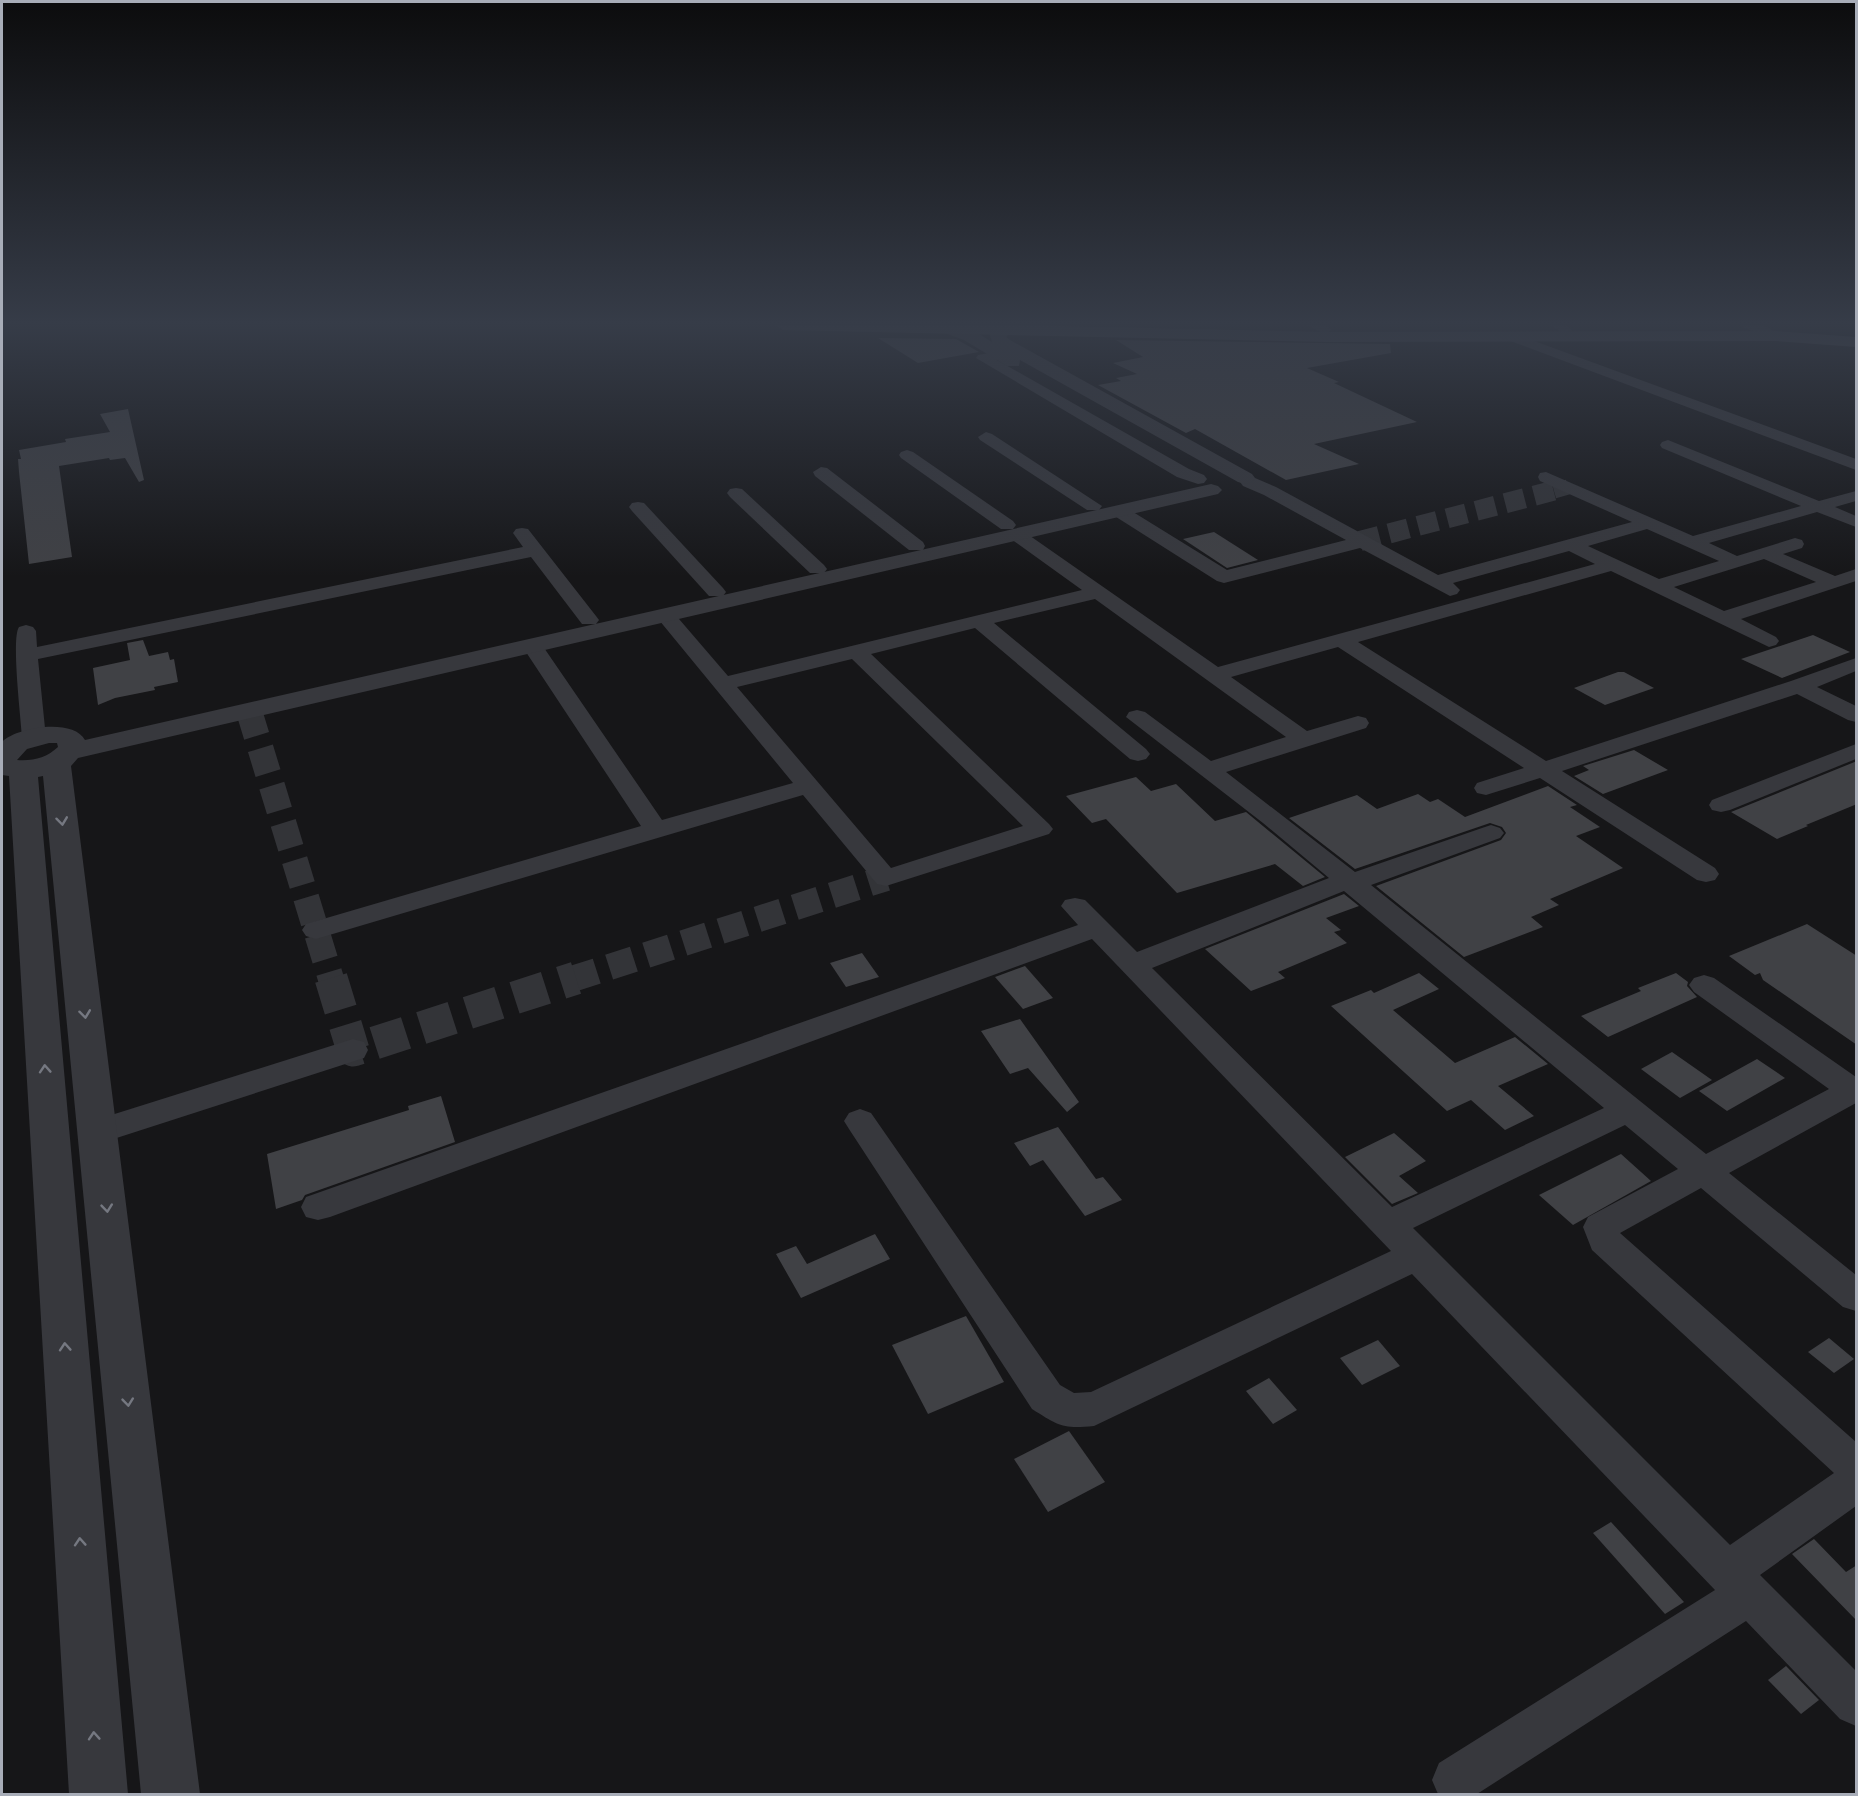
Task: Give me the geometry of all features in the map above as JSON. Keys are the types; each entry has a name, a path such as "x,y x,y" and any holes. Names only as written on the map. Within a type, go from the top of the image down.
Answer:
{"street":[{"path":"1087,409 1203,481 1233,492 1243,490 1248,486 1247,480"},
{"path":"1120,409 1443,586 1570,545 1648,523"},
{"path":"1706,409 1857,465"},
{"path":"986,437 1093,506"},
{"path":"1668,445 1857,522"},
{"path":"907,455 1304,739"},
{"path":"822,472 916,546"},
{"path":"1546,477 1736,562"},
{"path":"50,752 666,616 1012,530 1093,506 1203,481"},
{"path":"50,752 589,620 916,546 1119,511 1203,481"},
{"path":"736,493 817,569"},
{"path":"1691,542 1857,496"},
{"path":"638,507 716,592"},
{"path":"1119,511 1224,577 1362,542"},
{"path":"522,532 589,620"},
{"path":"1657,586 1796,544"},
{"path":"1570,545 1769,640"},
{"path":"27,655 536,550"},
{"path":"1765,553 1833,582"},
{"path":"1214,675 1612,565"},
{"path":"1723,618 1857,575"},
{"path":"723,684 1098,592"},
{"path":"666,616 886,879 1048,826 857,652"},
{"path":"979,621 1138,754"},
{"path":"26,631 27,655 50,752 98,1130 171,1794"},
{"path":"1341,640 1706,874"},
{"path":"533,646 656,830"},
{"path":"1486,788 1798,686 1857,664"},
{"path":"1798,686 1857,715"},
{"path":"1137,717 1272,818 1857,1296"},
{"path":"1214,768 1358,723"},
{"path":"1721,806 1857,751"},
{"path":"50,752 50,1145 98,1794"},
{"path":"316,930 808,786"},
{"path":"1132,965 1349,881 1491,833"},
{"path":"318,1207 1085,917 1857,1703"},
{"path":"1704,985 1855,1090 1600,1227 1604,1240 1857,1467"},
{"path":"50,1145 353,1050"},
{"path":"1386,1225 1628,1110"},
{"path":"860,1121 1046,1397 1069,1411 1094,1409 1417,1255"},
{"path":"1456,1780 1739,1582 1857,1482"}],"building":[{"path":"128,409 144,480 139,482 125,458 110,460 109,458 59,466 72,557 29,564 19,472 18,459 21,459 19,450 66,442 65,439 110,432 100,414"},
{"path":"1142,409 1389,409 1417,422 1314,444 1359,464 1286,480 1195,429 1186,433"},
{"path":"1214,532 1258,560 1227,568 1183,539"},
{"path":"1813,635 1850,652 1782,678 1741,659"},
{"path":"143,640 149,656 168,652 170,660 174,659 178,682 154,687 155,690 115,698 98,705 93,668 130,660 127,643"},
{"path":"1618,672 1624,672 1654,688 1605,705 1574,688"},
{"path":"1634,750 1668,770 1603,794 1574,776 1589,770 1583,766"},
{"path":"1857,761 1857,804 1777,839 1731,812"},
{"path":"1136,777 1151,791 1176,784 1215,821 1246,812 1325,877 1303,886 1275,864 1177,893 1106,819 1092,823 1066,796"},
{"path":"1548,786 1577,805 1570,807 1600,827 1576,836 1623,868 1550,899 1559,905 1531,917 1543,927 1464,957 1376,886 1501,840 1506,833 1502,827 1490,823 1355,869 1289,818 1357,795 1377,809 1418,794 1430,802 1438,799 1465,817"},
{"path":"1344,894 1359,906 1326,918 1341,930 1334,932 1347,943 1278,972 1285,978 1251,991 1205,949"},
{"path":"1807,924 1857,956 1857,1045 1763,980 1760,973 1755,975 1729,956"},
{"path":"862,953 879,977 846,987 830,963"},
{"path":"1025,966 1053,998 1023,1009 995,977"},
{"path":"1419,973 1439,989 1393,1010 1455,1063 1515,1037 1548,1064 1498,1086 1534,1116 1505,1130 1471,1100 1447,1111 1331,1006 1371,990 1374,993"},
{"path":"1676,973 1688,982 1687,986 1697,997 1608,1037 1581,1016 1641,991 1638,988"},
{"path":"1020,1019 1079,1102 1067,1112 1028,1068 1010,1074 981,1031"},
{"path":"1672,1052 1712,1080 1680,1098 1641,1069"},
{"path":"1757,1059 1785,1078 1727,1111 1699,1091"},
{"path":"441,1096 455,1142 305,1195 302,1200 276,1209 267,1154 409,1110 408,1106"},
{"path":"1058,1127 1096,1179 1103,1177 1122,1200 1085,1216 1043,1160 1030,1166 1014,1143"},
{"path":"1394,1133 1426,1161 1399,1176 1418,1193 1392,1204 1345,1157"},
{"path":"1621,1154 1651,1181 1573,1225 1539,1195"},
{"path":"875,1234 890,1259 801,1298 776,1254 796,1246 807,1264"},
{"path":"966,1316 1004,1382 928,1414 892,1345"},
{"path":"1829,1338 1854,1359 1834,1373 1808,1352"},
{"path":"1378,1340 1400,1366 1362,1385 1340,1358"},
{"path":"1269,1378 1297,1410 1273,1424 1246,1391"},
{"path":"1069,1431 1105,1482 1048,1512 1014,1459"},
{"path":"1611,1522 1684,1602 1665,1614 1593,1533"},
{"path":"1814,1539 1846,1572 1857,1565 1857,1621 1792,1554"},
{"path":"1786,1666 1819,1700 1801,1714 1768,1680"}],"tunnel":[{"path":"1554,491 1568,487"},
{"path":"1360,541 1560,489"},
{"path":"249,711 331,979"},
{"path":"572,979 886,878"},
{"path":"331,978 353,1050 576,978"}]}
